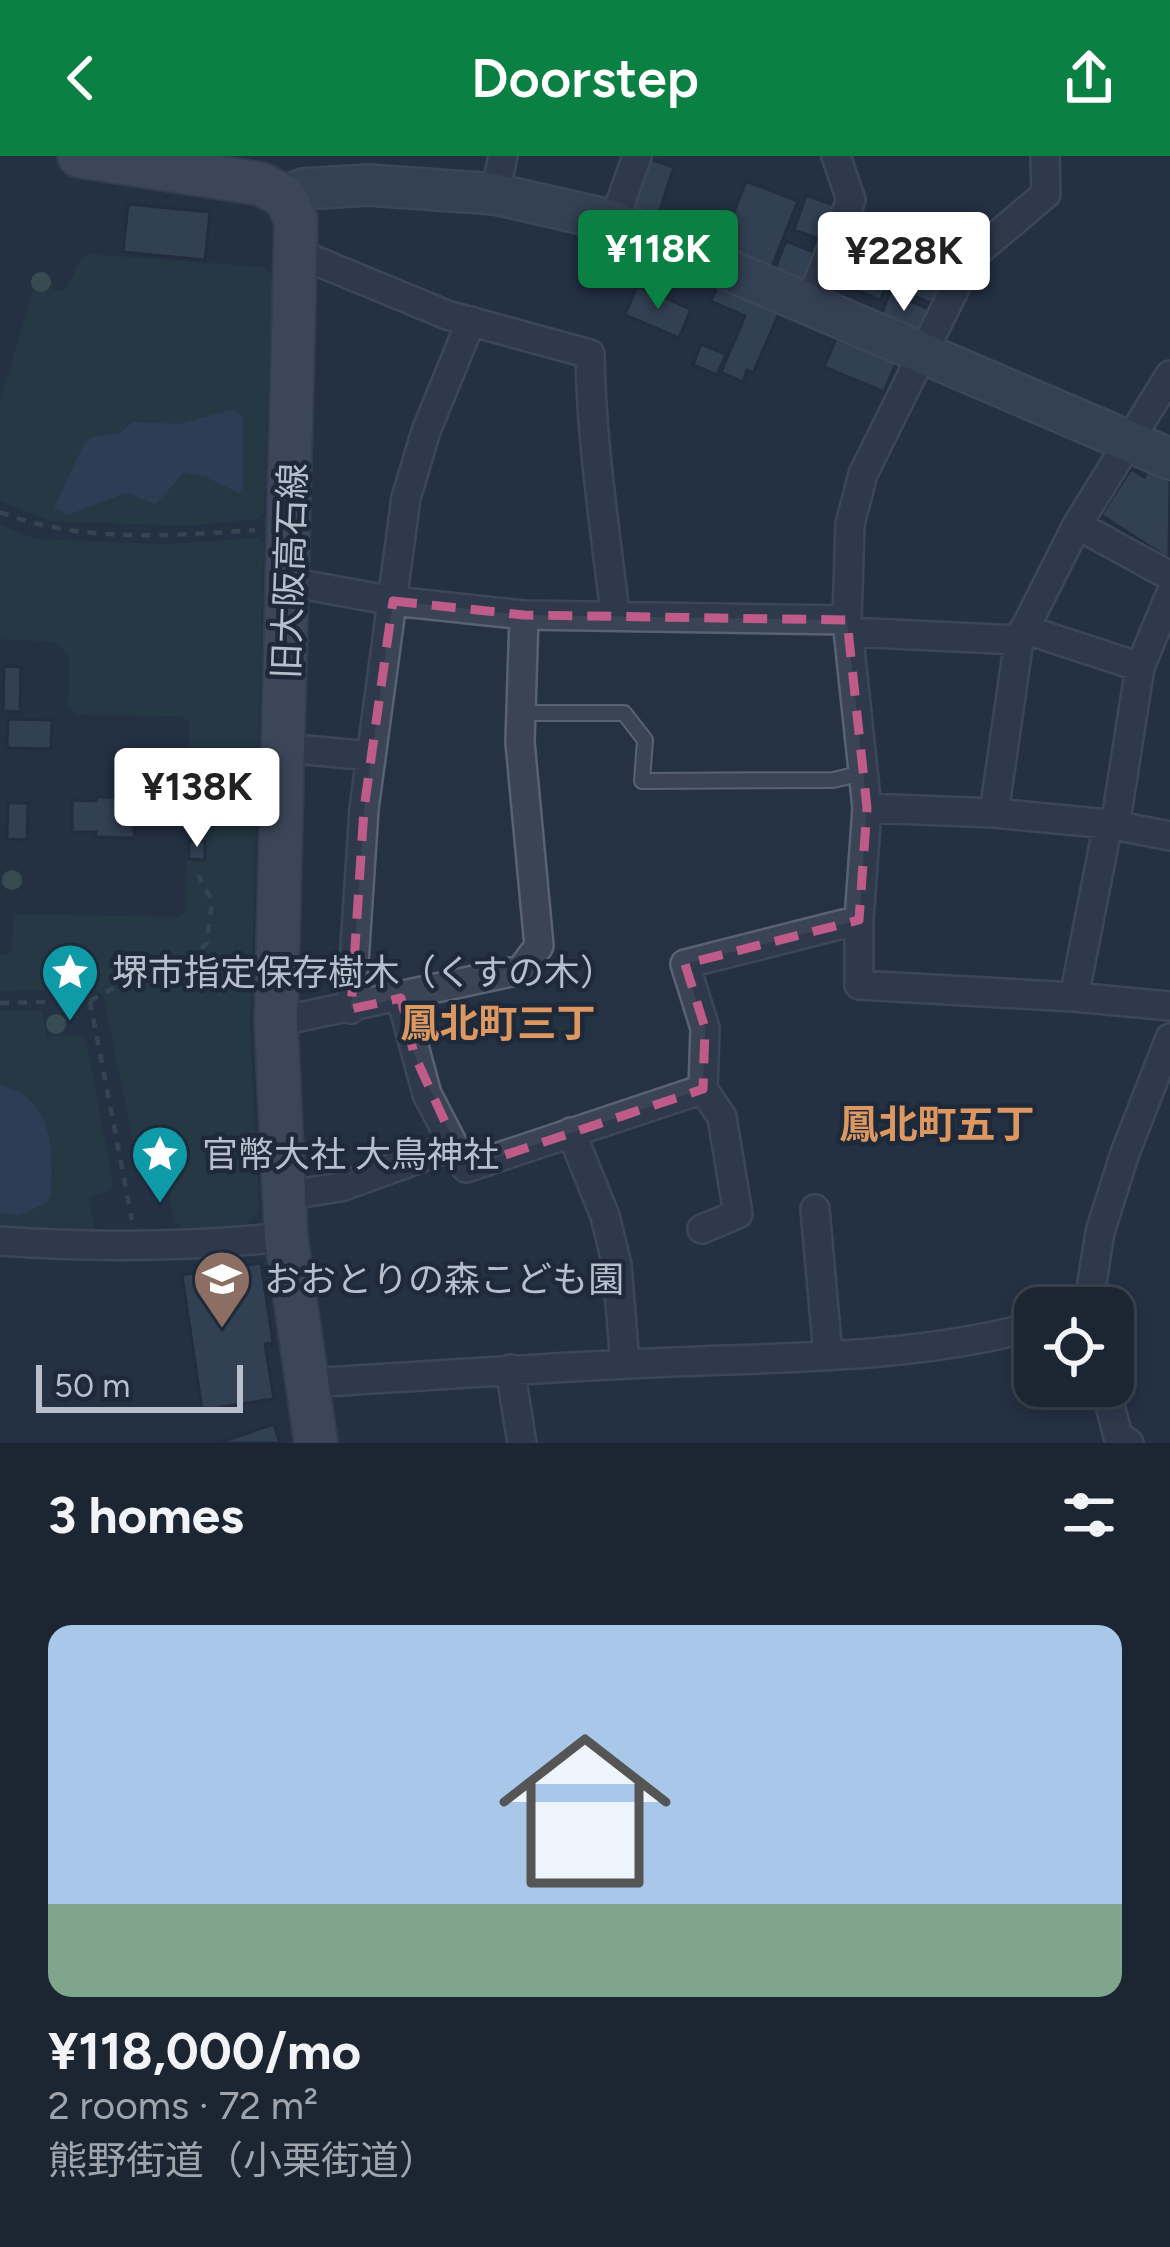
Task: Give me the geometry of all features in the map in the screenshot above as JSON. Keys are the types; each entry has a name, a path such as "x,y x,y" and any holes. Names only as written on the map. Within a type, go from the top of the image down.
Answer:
{"main road":[{"path":"80,156 261,184 285,197"},
{"name":"旧大阪高石線","path":"285,197 296,220 297,253 276,1022 284,1217 316,1443"}],"street":[{"path":"614,221 637,156"},
{"path":"808,307 851,200 836,156"},
{"path":"1045,156 1046,194 970,258 863,474 850,524 848,626 867,808 859,985 1170,1006"},
{"path":"285,197 368,177 499,175 1170,459"},
{"path":"297,253 447,315 590,354 593,453 615,614"},
{"path":"351,1009 371,756 406,498 426,431 471,321"},
{"path":"994,813 1022,634 1077,525 1170,374"},
{"path":"1077,525 1170,576"},
{"path":"289,582 393,601 524,615 615,614 1022,634 1140,667"},
{"path":"1075,997 1140,667 1170,595"},
{"path":"276,1022 521,970 538,946 520,742 524,615"},
{"path":"284,748 371,756"},
{"path":"867,808 994,813 1170,836"},
{"path":"702,1229 737,1214 722,1117 703,1089 705,1028 685,964 860,920"},
{"path":"400,998 427,1094 466,1168 703,1089"},
{"path":"1091,1287 1100,1232 1170,1038"},
{"path":"571,1132 617,1265 626,1364"},
{"path":"0,1241 99,1248 197,1246 284,1217 340,1187 454,1146"},
{"path":"815,1209 828,1355"},
{"path":"307,1383 828,1355 989,1339 1014,1332"},
{"path":"510,1369 522,1443"},
{"path":"1111,1407 1118,1436 1129,1443"}],"lane":[{"path":"520,713 624,713 645,740 642,781 833,780 863,773"}],"path":[{"path":"0,512 37,527 130,533 266,529"},
{"path":"0,1003 90,1001 155,965 185,963 207,943 212,901 198,875"},
{"path":"90,1001 127,1191"}],"highlighted area":[{"path":"393,601 524,615 847,620 867,808 859,920 685,964 705,1028 703,1089 466,1168 414,1054 401,998 351,1009 364,809"}],"green space":[{"path":"87,254 263,267 272,274 264,514 258,519 185,526 50,521 0,501 0,403 33,289 63,291"},
{"path":"0,525 35,539 169,544 259,538 264,545 250,1029 259,1211 245,1225 182,1228 174,1222 168,1183 141,1179 103,995 96,990 0,991 0,956 11,953 14,914 180,917 185,911 190,723 180,716 76,715 68,705 70,658 56,642 0,639"},
{"path":"0,1011 42,1011 47,1037 82,1036 86,1040 113,1184 110,1190 88,1198 96,1232 0,1230"}],"water":[{"path":"234,409 243,417 243,487 239,493 184,472 156,504 126,493 67,515 54,508 90,438 120,433 133,422 180,424"},
{"path":"0,1085 31,1101 50,1142 51,1193 47,1202 19,1216 0,1212"}],"building":[{"path":"647,158 674,167 655,225 628,215"},
{"path":"746,181 798,201 771,269 725,251 728,243 714,238 723,214 732,217"},
{"path":"806,195 842,208 830,243 794,230"},
{"path":"128,204 210,212 205,260 123,252"},
{"path":"666,211 714,228 707,248 658,230"},
{"path":"889,215 917,227 880,300 840,283 852,254 861,258 876,223 884,227"},
{"path":"786,241 822,255 808,288 773,274"},
{"path":"652,254 681,267 671,291 642,278"},
{"path":"907,260 945,277 933,304 895,288"},
{"path":"719,283 781,309 753,373 747,370 743,382 721,372 745,316 711,301"},
{"path":"637,286 691,309 679,338 625,315"},
{"path":"890,292 929,309 917,336 879,320"},
{"path":"838,334 898,358 884,392 824,367"},
{"path":"701,344 726,354 717,375 693,365"},
{"path":"1150,466 1170,479 1169,559 1101,515 1131,469 1144,477"},
{"path":"4,666 21,667 20,712 3,711"},
{"path":"8,719 52,720 51,749 7,748"},
{"path":"97,797 136,797 134,838 72,832 72,800 96,801"},
{"path":"8,803 28,803 27,840 7,839"},
{"path":"189,841 205,841 205,860 189,859"},
{"path":"261,1263 273,1343 265,1344 274,1399 202,1410 182,1275"},
{"path":"274,1424 280,1443 218,1443"}],"place":[{"name":"堺市指定保存樹木（くすの木）","path":"70,1023"},
{"name":"官幣大社 大鳥神社","path":"160,1205"},
{"name":"おおとりの森こども園","path":"222,1330"}],"district":[{"name":"鳳北町三丁","path":"498,1023"},
{"name":"鳳北町五丁","path":"937,1124"}]}
